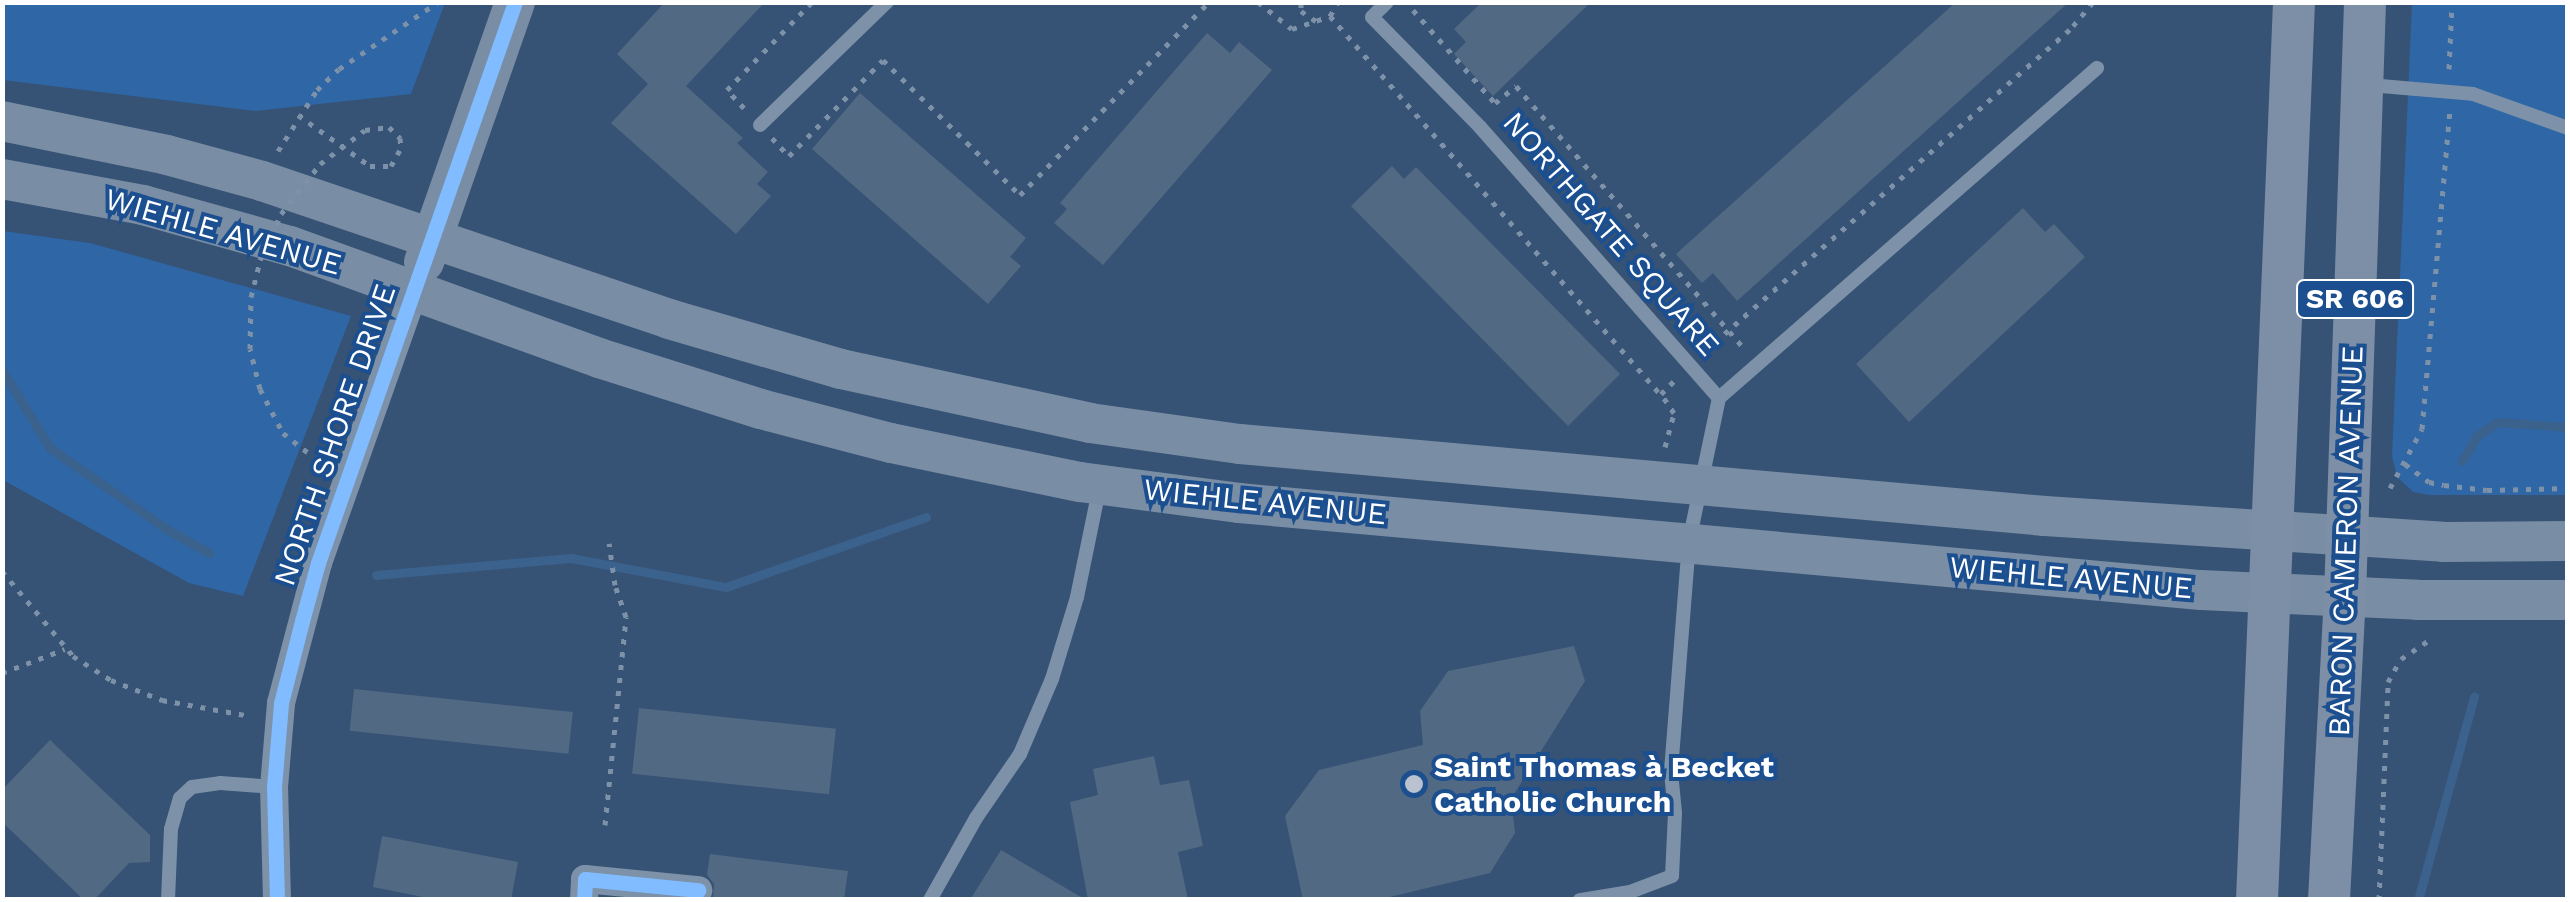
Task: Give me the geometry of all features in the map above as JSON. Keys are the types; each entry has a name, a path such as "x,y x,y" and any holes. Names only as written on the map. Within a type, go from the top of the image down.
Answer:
{"main road":[{"name":"NORTH SHORE DRIVE","path":"414,289 515,2"},
{"name":"SR 606","path":"2257,900 2294,2"},
{"name":"BARON CAMERON AVENUE","path":"2329,900 2345,596 2366,2"},
{"name":"WIEHLE AVENUE","path":"2,121 167,155 262,181 756,345 1017,409 1240,444 1700,486 2275,532 2568,541"},
{"name":"WIEHLE AVENUE","path":"2,179 214,224 414,289 599,358 760,409 891,443 1100,484 1239,503 2272,594 2568,600"}],"street":[{"name":"NORTH SHORE DRIVE","path":"277,900 274,787 281,703 318,562 414,289"},
{"path":"584,889 698,890"}],"lane":[{"path":"760,125 887,2"},
{"name":"NORTHGATE SQUARE","path":"1387,2 1372,17 1480,127 1719,398 1690,542 1671,772 1675,813 1672,876 1630,892 1580,900"},
{"path":"1719,398 2097,68"},
{"path":"2363,84 2473,94 2568,128"},
{"path":"930,900 976,818 1020,754 1052,679 1076,598 1100,484"},
{"path":"168,900 171,829 180,798 192,787 220,783 274,787"}],"path":[{"path":"293,162 275,156 298,115 339,69 438,2"},
{"path":"812,2 727,90 789,156 883,60 1020,195 1209,2"},
{"path":"1258,2 1292,29 1330,16 1338,2"},
{"path":"1302,2 1301,11 1316,21"},
{"path":"1661,394 1728,330 2073,26 2092,2"},
{"path":"2390,488 2422,429 2450,91 2452,2"},
{"path":"1413,10 1495,104 1516,86 1758,364"},
{"path":"1330,16 1661,394 1674,413 1669,442 1662,450"},
{"path":"298,115 370,166 391,166 401,148 400,138 388,128 364,130 312,172 281,214 260,260 250,297 250,348 260,389 282,433 320,462"},
{"path":"310,167 327,173"},
{"path":"2405,464 2429,482 2444,485 2487,490 2568,488"},
{"path":"605,825 626,617 615,585 609,543"},
{"path":"2,570 66,648 111,680 162,700 250,716"},
{"path":"2,673 66,648"},
{"path":"2380,900 2388,682 2401,660"}],"shaded area":[{"path":"3,2 445,3 411,94 255,111 3,80"},
{"path":"2412,3 2567,3 2567,495 2429,495 2413,492 2397,477 2392,456"},
{"path":"3,231 90,243 351,316 243,596 189,583 3,480"}],"building":[{"path":"665,2 765,2 686,86 743,138 737,143 768,172 757,184 771,196 736,234 611,123 648,84 617,54"},
{"path":"1482,2 1591,2 1493,96 1454,54 1466,42 1454,29"},
{"path":"1956,2 2069,2 1737,301 1713,273 1702,283 1676,254"},
{"path":"1207,33 1230,53 1239,42 1272,70 1103,265 1054,223 1067,209 1060,203"},
{"path":"860,93 1026,238 1010,257 1021,266 988,304 812,149"},
{"path":"1392,166 1404,179 1416,167 1620,374 1568,426 1351,206"},
{"path":"2023,208 2045,232 2054,224 2085,257 1909,422 1856,364"},
{"name":"Saint Thomas à Becket Catholic Church","path":"1574,646 1585,681 1511,799 1515,833 1490,873 1377,900 1303,900 1285,816 1319,770 1423,745 1420,711 1448,671"},
{"path":"354,689 573,712 568,754 350,731"},
{"path":"639,708 836,729 829,794 632,774"},
{"path":"50,740 150,835 150,862 129,863 94,900 84,900 2,822 2,790"},
{"path":"1154,756 1160,785 1189,780 1203,846 1178,852 1188,900 1088,900 1070,802 1098,795 1093,769"},
{"path":"382,836 518,862 511,900 438,900 373,887"},
{"path":"1001,850 1086,900 970,900"},
{"path":"710,854 848,871 844,900 713,900 714,884 707,875"}],"waterway":[{"path":"2,370 50,448 168,530 209,553"},
{"path":"2462,461 2477,436 2497,422 2568,427"},
{"path":"376,575 571,558 726,587 926,517"},
{"path":"2418,900 2474,697"}],"cycle path":[{"path":"277,900 274,787 281,703 302,621 318,563 515,2"},
{"path":"584,900 585,879 698,890"}],"place":[{"name":"Saint Thomas à Becket Catholic Church","path":"1414,784"}]}
